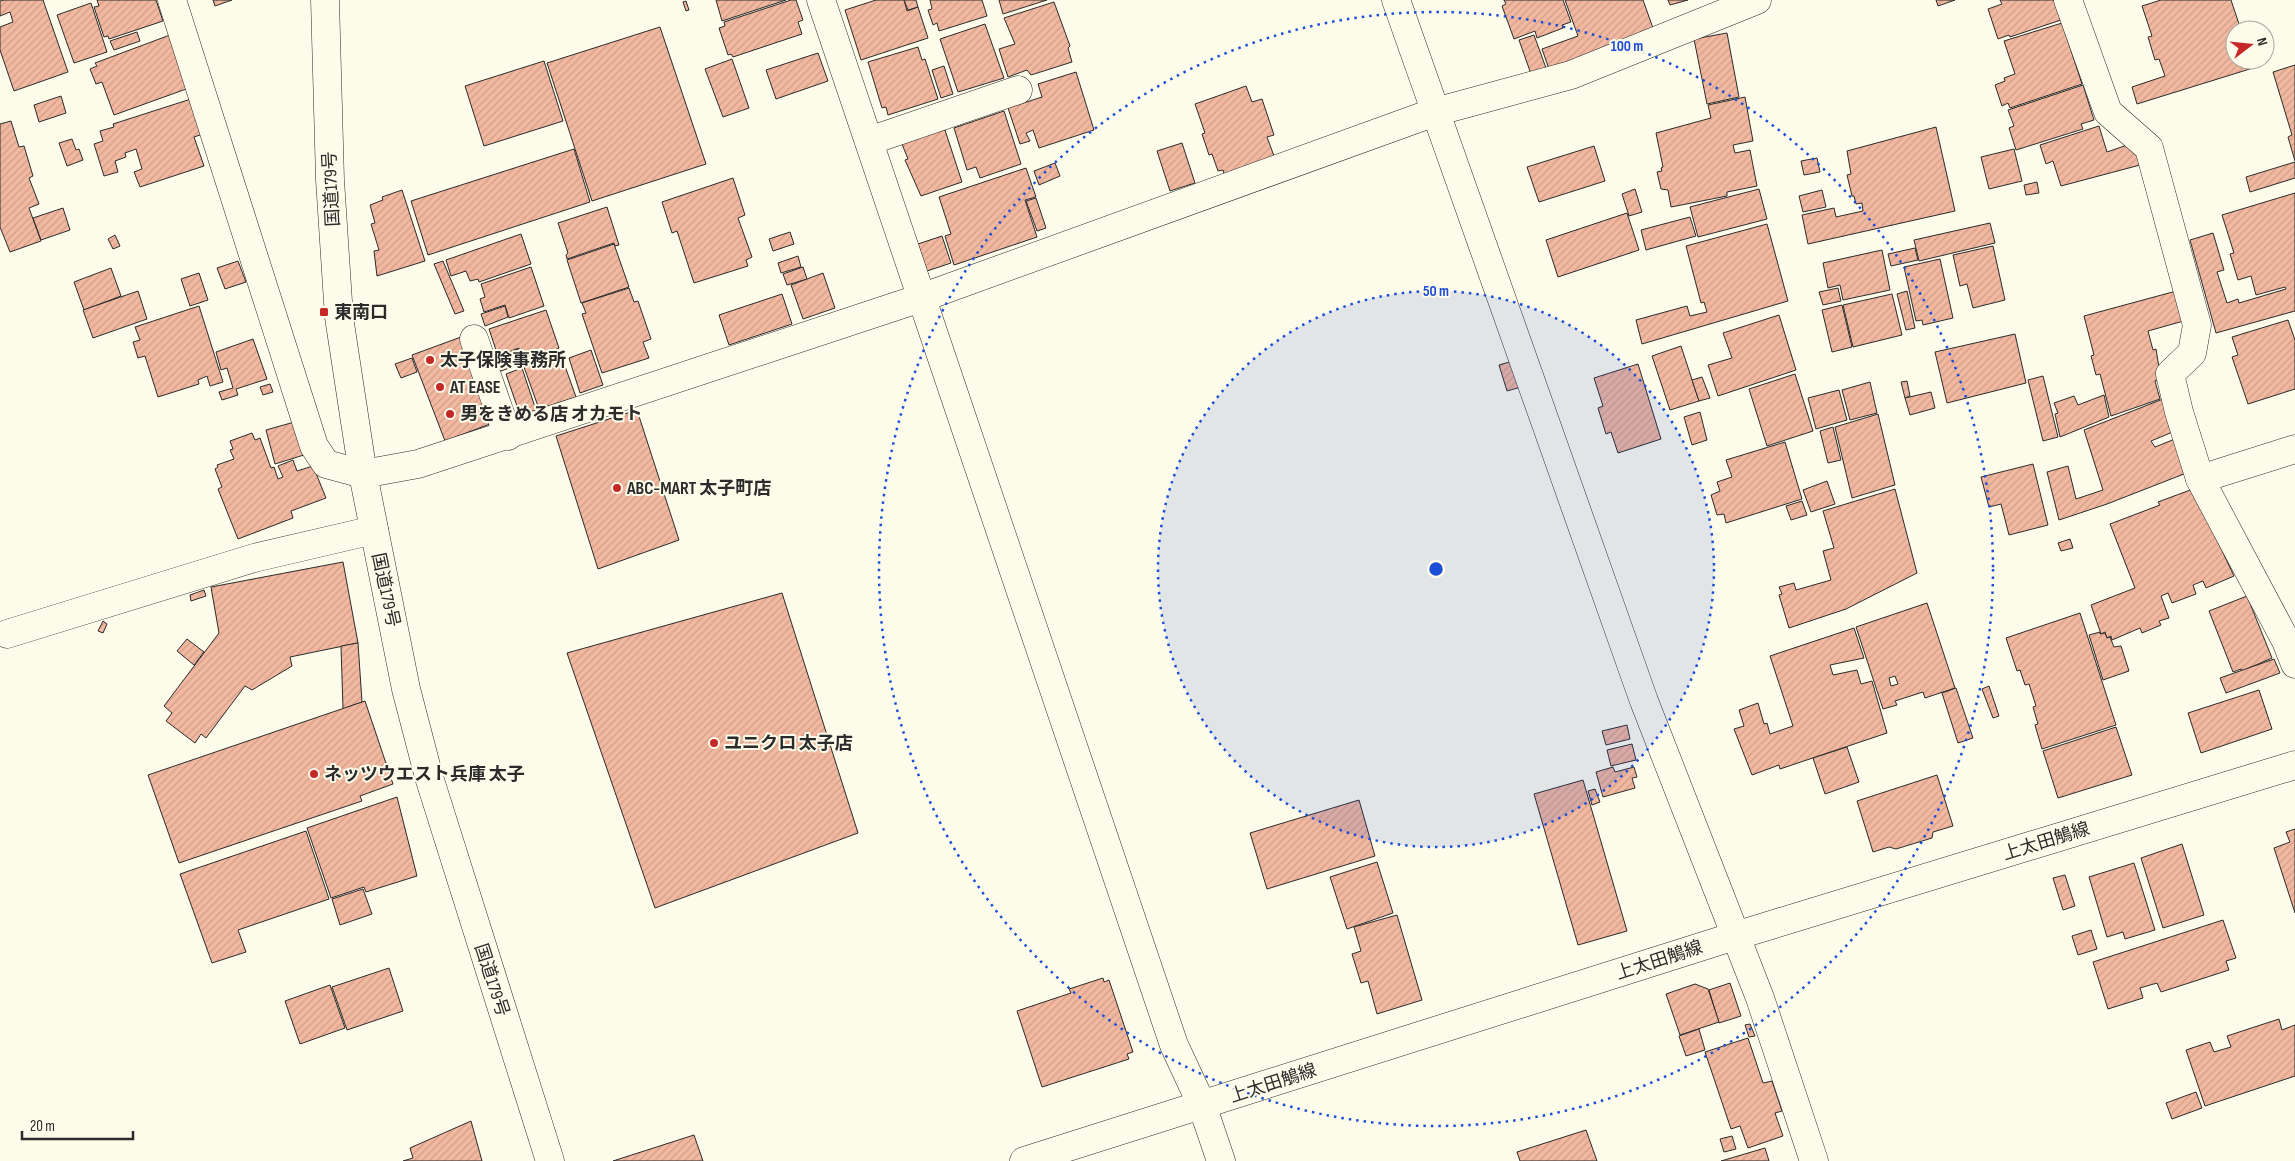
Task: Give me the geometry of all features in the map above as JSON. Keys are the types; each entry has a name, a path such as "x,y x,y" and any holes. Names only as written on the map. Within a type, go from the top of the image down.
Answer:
{"main road":[{"path":"172,0 314,446 326,464 363,474 418,464 508,436 921,298 1435,112 1571,74 1757,0"},
{"name":"国道179号","path":"325,0 330,180 339,317 363,474 406,689 429,777 550,1161"},
{"path":"821,0 1174,1045 1202,1105 1220,1161"},
{"path":"1396,0 1644,701 1760,998 1814,1161"},
{"path":"2068,0 2108,112 2149,148 2197,325 2192,353 2170,374 2179,412 2200,479 2286,641 2295,664"},
{"path":"869,141 1018,90"},
{"path":"474,339 508,436"},
{"path":"2200,479 2295,449"},
{"path":"7,634 254,558 374,530"},
{"name":"上太田鵤線","path":"1024,1161 1735,936 2295,765"}],"building":[{"path":"43,0 68,72 14,91 0,50 0,27 13,22 10,12 0,16 0,1"},
{"path":"97,0 156,0 163,21 109,39 108,36 104,37 94,7 99,6"},
{"path":"213,0 232,0 215,6"},
{"path":"716,0 786,0 722,21"},
{"path":"796,0 803,20 798,22 802,34 733,57 731,54 728,55 719,28 725,26 724,22"},
{"path":"876,0 904,0 907,11 918,7 928,38 861,60 845,10"},
{"path":"904,0 916,0 918,7 908,10"},
{"path":"930,0 982,0 987,16 939,31 937,23 933,25 928,10 932,9"},
{"path":"999,0 1047,0 1003,14"},
{"path":"1504,0 1563,0 1571,22 1562,25 1563,28 1537,38 1535,31 1514,39 1502,6 1506,4"},
{"path":"1565,0 1643,0 1654,31 1549,69 1542,49 1578,36"},
{"path":"1668,0 1688,0 1670,5"},
{"path":"1936,0 1955,0 1938,6"},
{"path":"2000,0 2055,0 2061,20 2010,37 2009,35 1998,39 1988,9 2002,4"},
{"path":"2161,0 2231,0 2238,20 2225,20 2225,70 2247,70 2137,104 2132,87 2165,76 2159,59 2155,60 2148,37 2152,36 2142,6"},
{"path":"686,1 689,10 686,11 683,2"},
{"path":"1054,2 1070,46 1068,48 1072,62 1031,75 1027,70 1008,77 999,49 1015,44 1004,18"},
{"path":"91,3 107,52 74,63 57,15"},
{"path":"2062,23 2082,84 2010,108 2008,103 2002,106 1995,85 2005,81 2004,78 2015,74 2004,41"},
{"path":"985,24 1004,78 958,92 940,39"},
{"path":"660,27 706,164 592,201 547,63"},
{"path":"137,32 140,41 114,50 110,41"},
{"path":"1727,33 1739,97 1707,104 1694,39"},
{"path":"170,35 189,88 114,115 102,82 96,84 90,69 97,66 95,63"},
{"path":"1534,35 1546,68 1531,74 1519,40"},
{"path":"918,47 922,60 925,59 938,99 888,115 886,107 882,108 868,62"},
{"path":"818,53 828,81 776,99 766,70"},
{"path":"732,59 749,108 723,117 705,69"},
{"path":"544,61 563,121 484,146 465,86"},
{"path":"2295,65 2295,161 2288,137 2292,135 2273,72"},
{"path":"944,66 953,94 941,98 932,70"},
{"path":"1076,72 1094,130 1039,148 1033,130 1026,133 1030,141 1020,144 1008,108 1042,97 1038,84"},
{"path":"2083,85 2094,120 2081,124 2083,129 2016,150 2009,128 2014,126 2008,110"},
{"path":"1246,86 1252,102 1262,99 1274,135 1267,137 1274,156 1224,174 1223,170 1218,171 1212,154 1209,155 1202,134 1205,133 1195,104"},
{"path":"61,96 66,113 39,122 34,105"},
{"path":"1745,97 1753,141 1733,145 1735,153 1750,150 1757,186 1727,192 1727,196 1671,207 1668,190 1661,189 1657,172 1662,171 1661,168 1663,167 1656,133 1711,118 1708,105"},
{"path":"191,99 203,134 194,137 204,166 140,187 134,172 142,169 136,149 125,153 126,157 115,161 118,172 104,176 94,144 103,141 100,131 114,127 113,124"},
{"path":"1004,111 1021,164 980,178 976,167 967,170 954,128"},
{"path":"11,121 19,147 24,146 33,176 29,178 39,204 29,208 41,241 10,252 0,227 0,124"},
{"path":"2099,126 2107,152 2133,143 2140,165 2061,186 2053,161 2046,164 2040,145"},
{"path":"1936,127 1955,211 1808,244 1802,215 1834,208 1836,217 1863,211 1862,203 1856,204 1854,196 1852,196 1847,175 1851,174 1847,151"},
{"path":"936,130 937,132 945,130 962,182 921,196 905,160 908,159 902,144"},
{"path":"72,139 76,150 79,149 83,160 67,166 59,143"},
{"path":"1182,143 1195,183 1170,191 1157,151"},
{"path":"1594,146 1605,181 1539,202 1527,167"},
{"path":"574,149 590,202 428,255 411,201"},
{"path":"2014,149 2022,181 1989,189 1981,157"},
{"path":"1817,158 1820,172 1804,175 1801,161"},
{"path":"2295,162 2295,178 2250,192 2246,177"},
{"path":"1055,163 1060,176 1039,185 1034,171"},
{"path":"1026,168 1036,197 1025,200 1037,237 954,265 945,236 951,234 939,197"},
{"path":"733,178 745,215 738,218 752,257 746,260 748,266 694,283 677,231 672,233 662,202"},
{"path":"2037,182 2039,193 2026,195 2024,185"},
{"path":"1635,189 1642,212 1629,216 1622,194"},
{"path":"1759,189 1767,219 1698,237 1690,207"},
{"path":"402,190 425,261 377,276 374,251 379,250 371,224 375,223 370,205 383,200 382,197"},
{"path":"1822,190 1826,207 1803,212 1799,196"},
{"path":"2295,193 2295,311 2216,333 2190,240 2213,233 2224,270 2217,272 2227,303 2238,299 2239,303 2286,289 2285,287 2256,295 2251,276 2238,280 2230,254 2234,253 2222,215"},
{"path":"1036,198 1046,228 1037,231 1026,201"},
{"path":"607,207 619,245 615,246 614,243 567,259 566,255 568,253 558,223"},
{"path":"63,208 70,230 41,240 33,218"},
{"path":"1627,213 1639,250 1558,277 1546,240"},
{"path":"1690,217 1696,236 1646,250 1641,230"},
{"path":"1990,223 1995,243 1919,261 1914,240"},
{"path":"1767,224 1788,301 1642,344 1636,320 1687,306 1690,316 1707,312 1704,302 1701,303 1686,246"},
{"path":"790,232 794,244 773,251 769,239"},
{"path":"521,234 531,264 479,282 478,279 470,281 466,271 451,276 446,260"},
{"path":"115,235 120,246 113,249 108,239"},
{"path":"942,236 951,263 927,271 918,244"},
{"path":"614,244 629,287 581,303 567,260"},
{"path":"1993,246 2005,300 1973,308 1967,284 1960,286 1953,255"},
{"path":"1915,248 1918,260 1891,266 1888,254"},
{"path":"1882,250 1890,290 1843,300 1840,285 1828,288 1823,263"},
{"path":"798,256 801,267 781,273 778,263"},
{"path":"1940,259 1953,318 1923,325 1922,320 1916,321 1904,267"},
{"path":"238,261 246,282 225,289 217,268"},
{"path":"443,261 464,311 455,314 434,264"},
{"path":"531,267 544,306 509,318 505,305 484,312 480,299 485,297 481,284"},
{"path":"803,267 807,279 787,285 783,274"},
{"path":"111,268 121,296 84,310 74,282"},
{"path":"199,273 208,300 190,306 181,279"},
{"path":"823,273 835,308 803,319 791,285"},
{"path":"629,288 634,302 638,301 651,339 643,342 649,358 602,373 582,314 586,313 582,303"},
{"path":"1838,288 1841,301 1823,305 1819,292"},
{"path":"2180,290 2187,320 2148,331 2153,350 2156,349 2161,380 2155,381 2160,399 2111,416 2100,374 2096,375 2091,356 2094,355 2084,316"},
{"path":"138,291 147,319 93,338 83,310"},
{"path":"1907,291 1915,328 1906,330 1897,294"},
{"path":"782,294 792,324 729,345 719,315"},
{"path":"1892,294 1902,335 1853,347 1843,305"},
{"path":"1842,305 1852,347 1832,352 1822,310"},
{"path":"199,306 223,382 210,386 207,376 198,380 199,384 158,397 145,356 138,358 133,342 140,340 135,327"},
{"path":"505,306 508,317 485,326 481,314"},
{"path":"546,310 559,348 552,351 553,353 524,363 519,348 498,356 489,329"},
{"path":"1779,315 1796,370 1718,396 1708,365 1732,358 1723,333"},
{"path":"2288,320 2295,340 2295,389 2248,404 2232,357 2238,355 2232,337"},
{"path":"2015,334 2026,383 1947,403 1935,352"},
{"path":"461,337 495,422 445,441 412,355"},
{"path":"253,339 267,379 236,389 238,395 222,400 219,392 233,388 227,368 221,370 216,352"},
{"path":"1681,346 1699,401 1670,410 1652,356"},
{"path":"518,349 523,363 501,371 496,357"},
{"path":"591,350 603,385 580,393 569,358"},
{"path":"561,355 576,397 539,409 524,367"},
{"path":"412,358 417,372 401,378 395,364"},
{"path":"1513,361 1521,387 1507,391 1499,365"},
{"path":"1638,364 1661,439 1618,453 1611,432 1606,434 1598,408 1603,406 1594,378"},
{"path":"522,368 536,410 520,415 506,374"},
{"path":"1795,374 1813,431 1767,446 1749,389"},
{"path":"2043,376 2058,437 2043,441 2028,380"},
{"path":"1702,377 1710,398 1699,401 1692,380"},
{"path":"1907,381 1910,396 1905,398 1901,382"},
{"path":"1870,382 1877,413 1850,420 1842,390"},
{"path":"270,384 273,392 263,395 260,387"},
{"path":"1839,390 1847,420 1816,429 1808,398"},
{"path":"1931,392 1935,408 1910,415 1905,398"},
{"path":"2104,395 2109,417 2060,437 2055,414 2058,413 2054,403 2074,396 2078,405"},
{"path":"2163,399 2175,431 2151,441 2155,447 2175,439 2189,472 2107,504 2059,520 2047,472 2068,466 2076,499 2103,490 2084,430"},
{"name":"ABC-MART 太子町店","path":"637,410 679,540 598,569 556,436"},
{"path":"1700,412 1707,440 1692,445 1684,417"},
{"path":"1878,414 1895,485 1852,498 1835,427"},
{"path":"298,421 307,454 275,464 266,430"},
{"path":"1833,427 1841,460 1828,463 1820,431"},
{"path":"252,433 255,440 260,438 271,468 274,467 278,479 283,477 278,466 293,460 297,471 313,466 326,498 291,511 293,518 238,539 218,489 222,487 215,469 218,467 217,465 234,459 230,450 233,449 230,441"},
{"path":"1785,442 1802,499 1726,523 1724,514 1717,515 1711,495 1720,491 1717,482 1732,477 1726,460"},
{"path":"2033,464 2048,525 2009,535 2001,504 1989,507 1981,477"},
{"path":"1827,481 1835,504 1811,512 1803,490"},
{"path":"1895,489 1917,573 1846,609 1789,628 1779,595 1782,594 1779,587 1794,583 1796,590 1831,580 1823,551 1834,548 1823,511"},
{"path":"2193,489 2234,576 2206,588 2203,581 2193,585 2196,594 2172,603 2168,593 2161,596 2169,618 2159,621 2161,625 2142,633 2140,628 2112,640 2111,636 2107,638 2105,632 2101,634 2091,605 2135,588 2110,524 2160,505 2158,502"},
{"path":"1802,501 1807,515 1791,520 1786,506"},
{"path":"2070,539 2073,548 2061,551 2058,543"},
{"path":"343,562 358,643 290,657 292,666 252,690 245,686 206,738 201,734 195,743 166,721 172,713 164,706 219,633 211,587"},
{"path":"204,590 206,596 191,601 190,595"},
{"name":"ユニクロ 太子店","path":"782,593 858,833 655,908 567,653"},
{"path":"2247,596 2272,658 2242,671 2241,669 2233,672 2209,611"},
{"path":"1927,603 1955,688 1925,698 1923,692 1895,701 1897,705 1883,709 1856,627","holes":["1895,676 1898,684 1891,686 1889,678"]},
{"path":"2080,613 2116,725 2042,749 2035,725 2038,724 2033,707 2036,706 2029,684 2025,685 2020,670 2017,671 2006,638"},
{"path":"103,621 107,624 103,633 98,631"},
{"path":"1854,628 1864,658 1830,665 1833,675 1857,670 1861,684 1872,681 1887,733 1780,769 1779,765 1752,775 1734,729 1744,726 1739,710 1758,703 1764,724 1767,723 1770,734 1793,726 1770,656"},
{"path":"2100,632 2100,634 2105,633 2107,638 2110,637 2114,647 2121,646 2129,671 2103,680 2089,635"},
{"path":"187,639 204,652 194,665 177,651"},
{"path":"358,643 362,702 343,709 341,646"},
{"path":"2274,659 2280,673 2226,693 2220,678"},
{"path":"1989,686 1999,716 1993,718 1982,689"},
{"path":"1956,688 1973,738 1958,743 1942,693"},
{"path":"2259,690 2272,729 2201,753 2188,713"},
{"path":"365,701 393,784 360,796 362,801 179,863 148,775"},
{"path":"1627,725 1630,739 1606,745 1602,731"},
{"path":"2116,727 2132,775 2058,798 2043,751"},
{"path":"1632,744 1636,760 1611,766 1607,750"},
{"path":"1847,747 1859,782 1825,794 1813,758"},
{"path":"1613,767 1615,772 1634,767 1637,777 1632,778 1635,788 1603,797 1596,772"},
{"path":"1937,775 1953,826 1933,832 1932,838 1896,849 1889,847 1873,852 1857,801"},
{"path":"1583,780 1627,931 1578,945 1534,794"},
{"path":"1595,789 1600,802 1592,805 1588,791"},
{"path":"397,797 417,876 366,892 364,887 331,898 307,828"},
{"path":"1359,800 1375,856 1267,889 1250,833"},
{"path":"2295,829 2295,913 2274,848 2290,842 2286,832"},
{"path":"306,831 329,899 238,930 246,952 212,963 180,874"},
{"path":"2182,844 2204,915 2163,928 2141,858"},
{"path":"1377,862 1393,913 1347,929 1330,877"},
{"path":"2134,863 2155,930 2125,939 2123,932 2107,937 2089,877"},
{"path":"2065,875 2075,906 2063,910 2053,878"},
{"path":"363,889 372,914 340,925 332,899"},
{"path":"1397,915 1422,1000 1377,1014 1368,981 1361,983 1352,954 1361,951 1354,927"},
{"path":"2223,920 2236,958 2226,961 2229,970 2161,992 2157,983 2140,988 2143,998 2108,1009 2093,962"},
{"path":"2091,930 2097,949 2078,955 2072,936"},
{"path":"389,968 403,1011 347,1030 332,987"},
{"path":"1103,978 1104,982 1109,980 1133,1052 1127,1054 1129,1059 1042,1087 1017,1011 1071,993 1069,989"},
{"path":"1730,983 1741,1016 1719,1023 1709,990"},
{"path":"1695,984 1708,989 1719,1022 1680,1035 1666,994"},
{"path":"330,985 345,1028 300,1044 285,1001"},
{"path":"2279,1019 2282,1030 2295,1025 2295,1076 2205,1106 2186,1050 2210,1042 2214,1052 2231,1047 2227,1036"},
{"path":"1750,1024 1755,1036 1749,1037 1745,1025"},
{"path":"1699,1029 1705,1050 1686,1056 1679,1036"},
{"path":"1748,1038 1763,1083 1772,1081 1782,1111 1775,1113 1783,1136 1748,1148 1740,1126 1731,1129 1705,1052"},
{"path":"2196,1092 2202,1108 2172,1119 2166,1103"},
{"path":"471,1121 482,1161 403,1161 413,1158 410,1148"},
{"path":"1586,1130 1597,1161 1520,1161 1517,1152"},
{"path":"694,1135 703,1161 613,1161"},
{"path":"1732,1136 1736,1149 1724,1152 1720,1139"},
{"path":"1765,1148 1769,1161 1721,1161"}],"place":[{"name":"東南口","path":"324,312"},
{"name":"太子保険事務所","path":"430,360"},
{"name":"AT EASE","path":"440,387"},
{"name":"男をきめる店 オカモト","path":"450,414"},
{"name":"ABC-MART 太子町店","path":"617,488"},
{"name":"ユニクロ 太子店","path":"714,743"},
{"name":"ネッツウエスト兵庫 太子","path":"314,774"}]}
